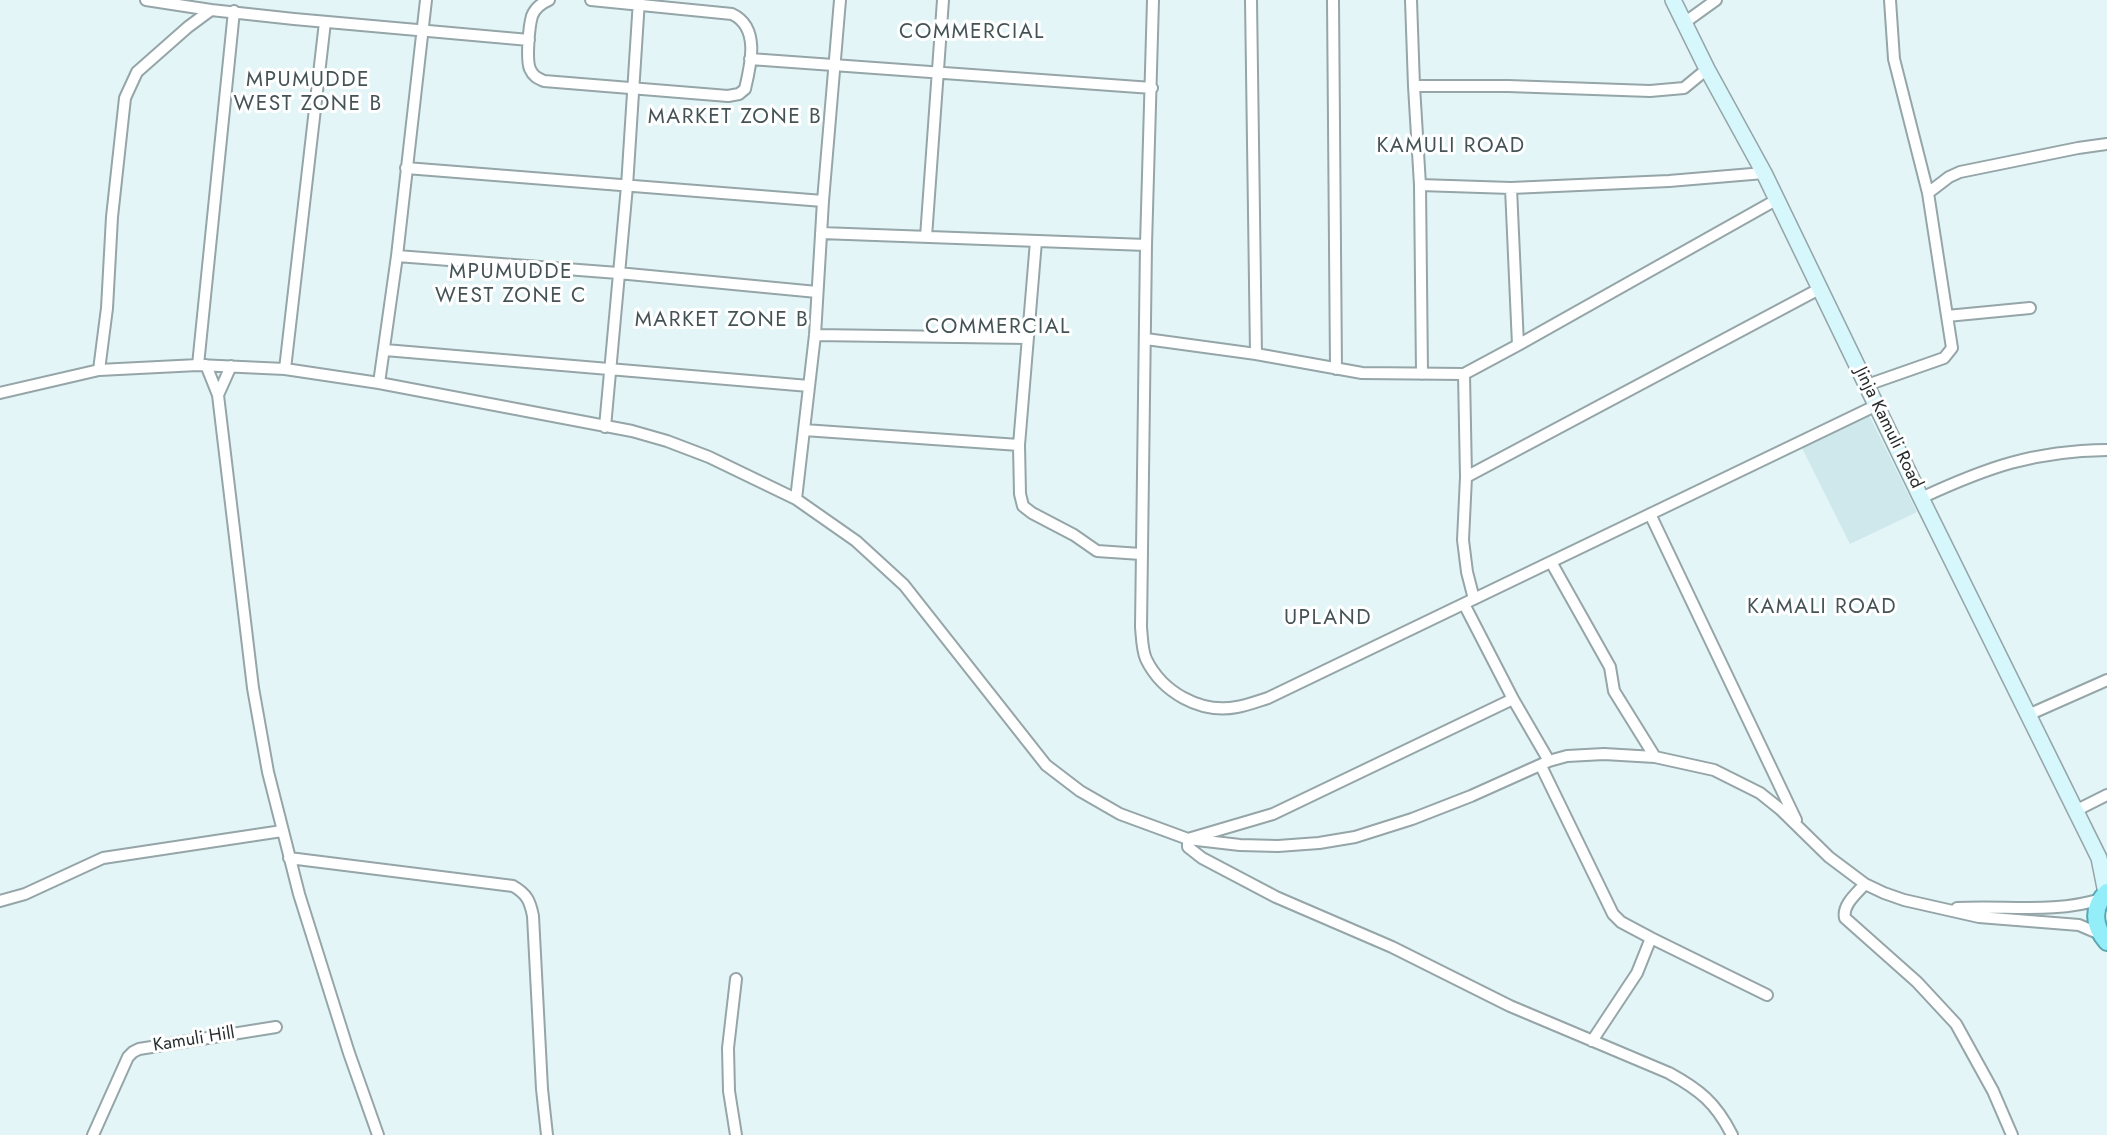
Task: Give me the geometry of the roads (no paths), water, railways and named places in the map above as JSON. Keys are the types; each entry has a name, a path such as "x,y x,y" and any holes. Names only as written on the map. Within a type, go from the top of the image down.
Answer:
{"highway":[{"path":"2105,895 2096,917 2096,923 2105,940"}],"main road":[{"name":"Jinja Kamuli Road","path":"1673,0 1707,69 1764,173 2075,811 2103,861 2105,895"}],"street":[{"path":"146,0 181,2 211,10 529,40"},
{"path":"379,383 398,256 426,0"},
{"path":"549,0 538,7 532,16 529,40 529,66 534,76 544,81 728,96 739,94 746,89 750,59 750,32 740,18 732,14 639,2 591,0"},
{"path":"796,499 815,335 823,201 840,0"},
{"path":"927,237 943,0"},
{"path":"1153,0 1146,245 1141,627 1145,657 1160,680 1181,697 1207,707 1236,708 1268,698 1877,405"},
{"path":"1251,0 1256,354"},
{"path":"1333,0 1336,369"},
{"path":"1411,0 1420,185 1422,374"},
{"path":"1684,23 1716,0"},
{"path":"1867,385 1944,358 1952,348 1928,193 1894,59 1890,0"},
{"path":"181,2 188,27"},
{"path":"604,426 627,186 639,2"},
{"path":"99,370 124,98 137,72 211,10"},
{"path":"234,11 202,365 218,395 253,688 268,772 289,858 346,1042 378,1135"},
{"path":"285,369 326,22"},
{"path":"750,59 1152,88"},
{"path":"1414,86 1650,91 1684,88 1707,69"},
{"path":"1928,193 1949,177 1960,172 2107,144"},
{"path":"406,168 823,201"},
{"path":"1420,185 1510,188 1689,180 1764,173"},
{"path":"1510,188 1518,345"},
{"path":"1146,339 1256,354 1362,374 1464,374 1776,200"},
{"path":"821,233 1146,245"},
{"path":"1036,241 1019,445 1020,494 1023,506 1097,551 1141,554"},
{"path":"398,256 618,273 818,292"},
{"path":"1466,477 1821,288"},
{"path":"1947,316 2030,308"},
{"path":"815,335 1028,338"},
{"path":"385,350 809,386"},
{"path":"0,393 99,370 202,365 285,369 379,383 604,426 667,441 709,457 796,499 856,542 904,585 1046,765 1080,791 1120,814 1188,839 1239,845 1278,846 1355,837 1438,810 1545,763 1567,756 1583,754 1655,757 1714,770 1760,793 1828,856 1865,884 1884,893 1904,900 1979,916 2079,925 2105,940"},
{"path":"218,395 231,366"},
{"path":"1464,374 1466,477 1464,556 1474,599"},
{"path":"804,430 1019,445"},
{"path":"1921,498 1966,477 2016,460 2056,453 2107,450"},
{"path":"1650,514 1798,826"},
{"path":"1551,562 1610,667 1614,691 1655,757"},
{"path":"1464,604 1545,763 1613,914 1621,922 1651,938 1767,995"},
{"path":"2028,715 2107,680"},
{"path":"1188,839 1273,814 1513,699"},
{"path":"2075,811 2107,795"},
{"path":"0,902 25,894 103,858 282,831"},
{"path":"1188,839 1188,847 1194,853 1276,897 1392,947 1510,1006 1642,1060 1692,1085 1710,1100 1732,1135"},
{"path":"289,858 513,886 524,892 530,901 533,916 542,1089 547,1135"},
{"path":"1865,884 1846,906 1845,918 1917,982 1956,1024 1988,1082 2012,1135"},
{"path":"1945,909 1980,906 2056,908 2080,906 2105,895"},
{"path":"1592,1041 1636,973 1651,938"},
{"path":"736,979 728,1048 729,1091 736,1135"},
{"name":"Kamuli Hill","path":"93,1135 128,1057 133,1052 276,1027"}],"district":[{"name":"COMMERCIAL","path":"972,33"},
{"name":"MPUMUDDE WEST ZONE B","path":"308,93"},
{"name":"MARKET ZONE B","path":"735,118"},
{"name":"KAMULI ROAD","path":"1451,147"},
{"name":"MPUMUDDE WEST ZONE C","path":"511,285"},
{"name":"MARKET ZONE B","path":"722,321"},
{"name":"COMMERCIAL","path":"998,328"},
{"name":"KAMALI ROAD","path":"1822,608"},
{"name":"UPLAND","path":"1328,619"}]}
